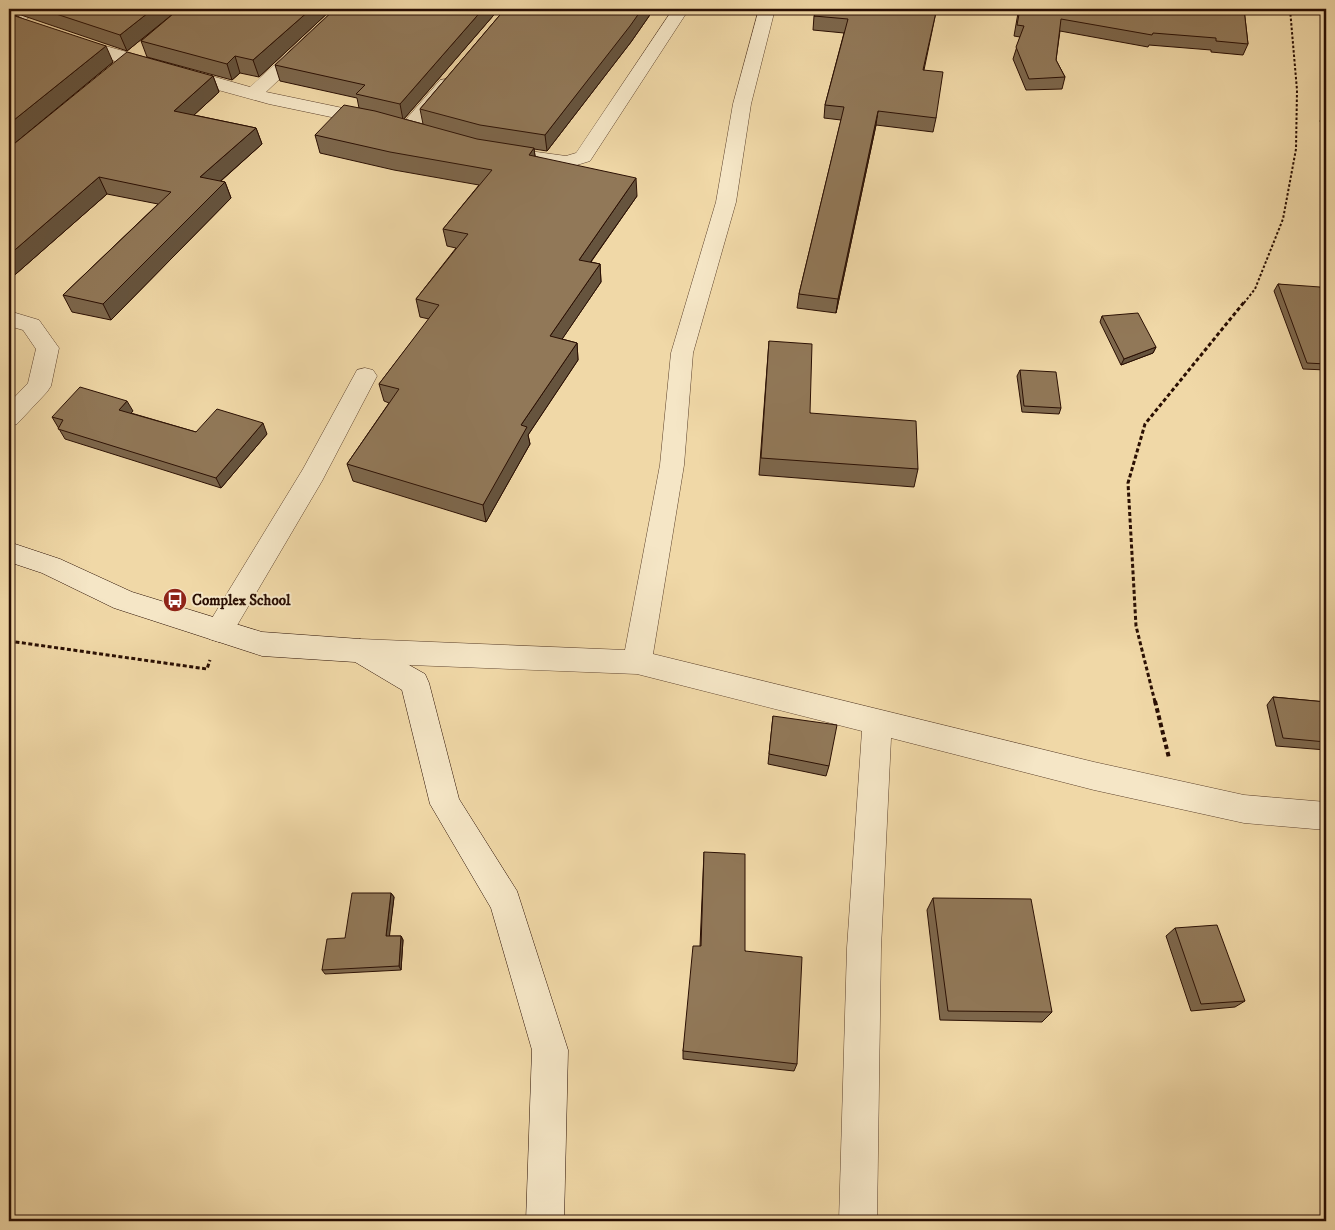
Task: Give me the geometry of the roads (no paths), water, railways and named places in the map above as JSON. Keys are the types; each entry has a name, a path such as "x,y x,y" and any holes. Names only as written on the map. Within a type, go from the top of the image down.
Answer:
{"street":[{"path":"11,23 32,9"},
{"path":"253,94 345,9"},
{"path":"506,153 567,162 583,157 681,9"},
{"path":"637,662 672,465 682,353 726,202 742,104 767,9"},
{"path":"11,23 32,27"},
{"path":"58,36 136,55 253,94 408,128 426,134"},
{"path":"114,73 136,55"},
{"path":"408,128 458,69"},
{"path":"9,318 31,325 48,348 39,386 9,418"},
{"path":"219,631 313,474 365,376"},
{"path":"9,552 52,566 124,600 262,644 360,651 637,662 1094,776 1179,795 1244,809 1326,816"},
{"path":"360,651 414,683 445,804 505,902 550,1050 545,1221"},
{"path":"858,1221 864,948 877,722"}],"place":[{"name":"Complex School","path":"175,600"}]}
